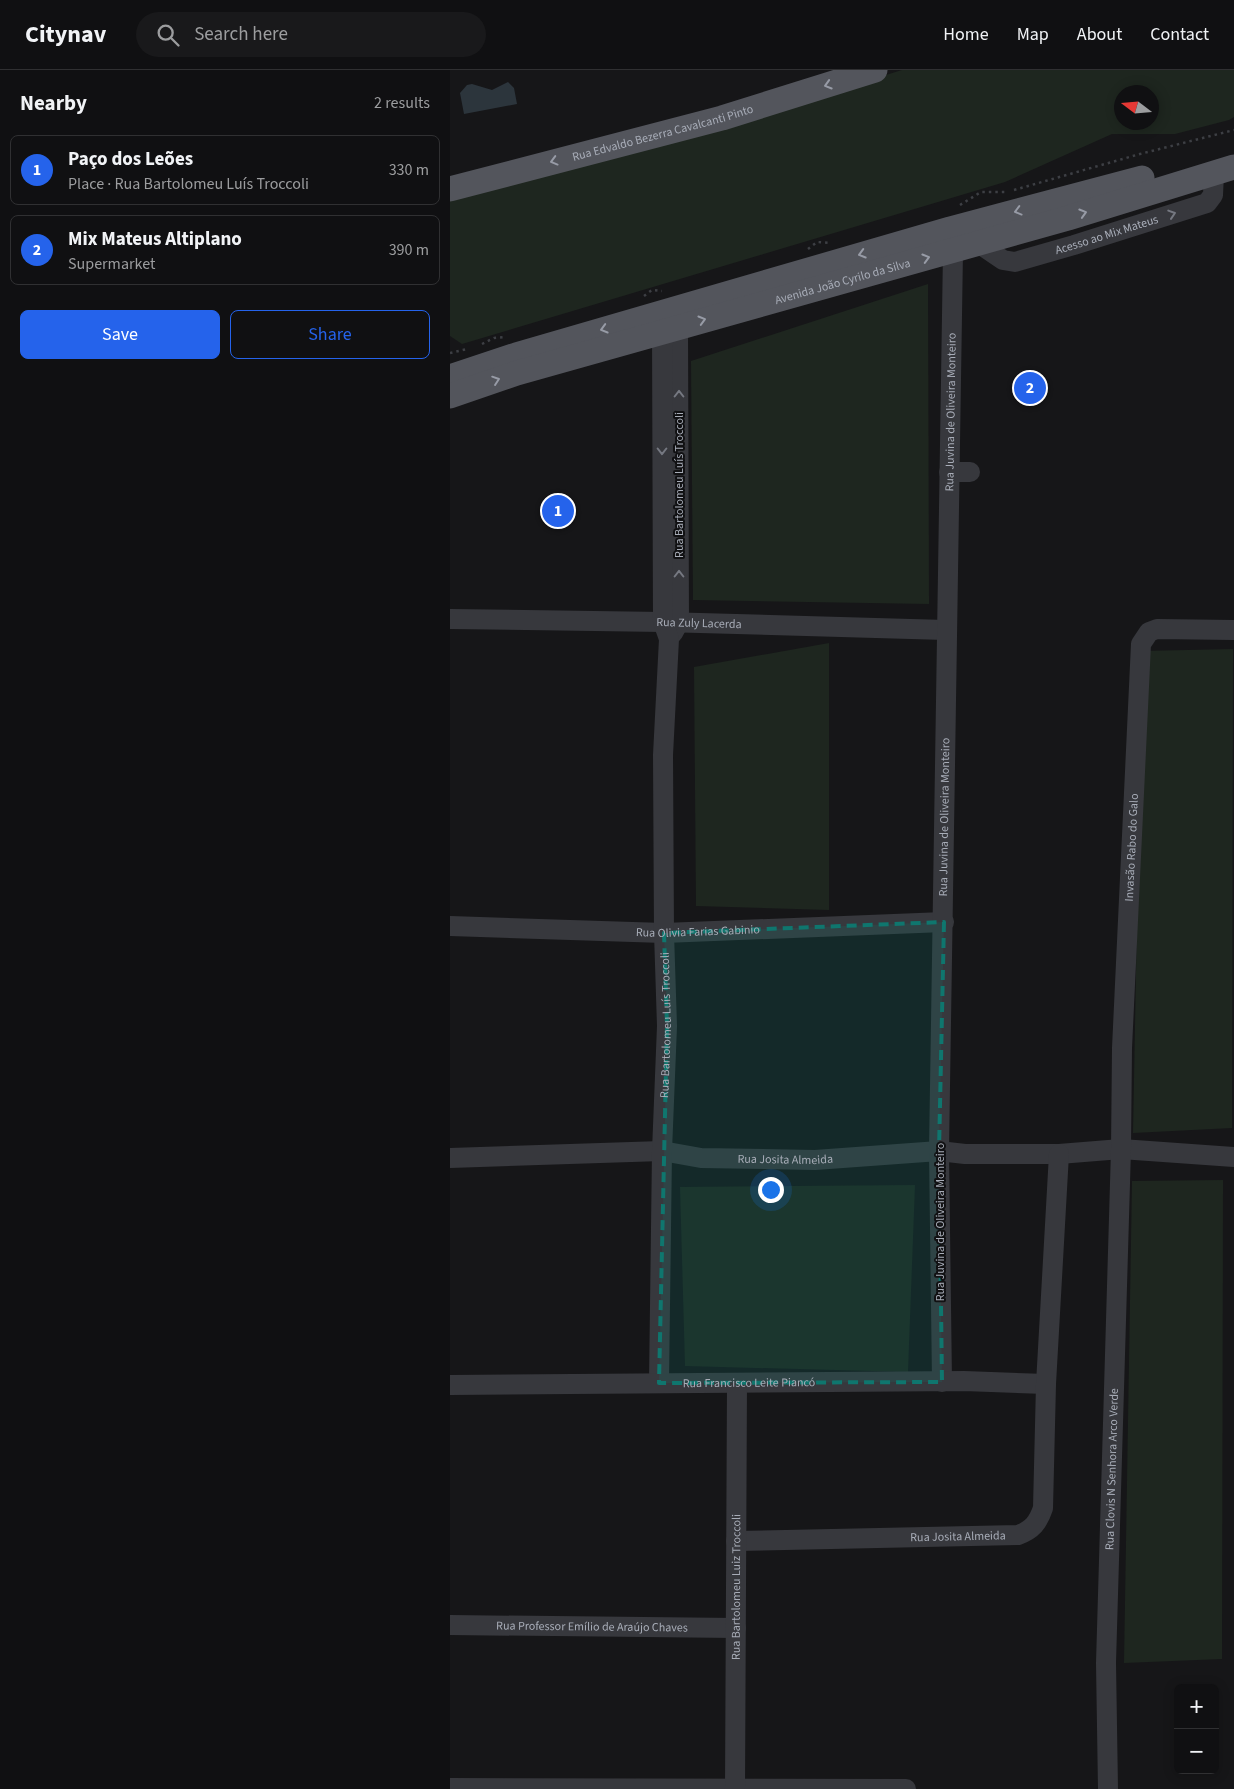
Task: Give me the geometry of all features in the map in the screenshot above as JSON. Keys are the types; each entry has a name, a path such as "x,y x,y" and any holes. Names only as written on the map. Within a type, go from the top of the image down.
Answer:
{"main road":[{"name":"Rua Edvaldo Bezerra Cavalcanti Pinto","path":"450,189 722,118 875,70"},
{"name":"Avenida João Cyrilo da Silva","path":"450,377 516,355 931,234 1146,177 1234,151"},
{"name":"Avenida João Cyrilo da Silva","path":"450,396 517,373 1068,218 1224,170"}],"street":[{"name":"Rua Juvina de Oliveira Monteiro","path":"942,1382 940,1151 946,630 953,251"},
{"name":"Rua Bartolomeu Luís Troccoli","path":"659,1383 662,1151 667,1026 664,933 663,755 670,628 670,329"},
{"path":"949,472 970,472"},
{"name":"Rua Zuly Lacerda","path":"450,619 670,628 946,630"},
{"name":"Invasão Rabo do Galo","path":"1122,1149 1123,1038 1141,644 1149,632 1157,629 1234,630"},
{"name":"Rua Olivia Farias Gabinio","path":"450,926 664,933 944,922"},
{"name":"Rua Josita Almeida","path":"450,1158 662,1151 701,1158 814,1160 940,1151 965,1154 1059,1154 1122,1149 1234,1157"},
{"name":"Rua Clovis N Senhora Arco Verde","path":"1108,1789 1106,1663 1122,1149"},
{"path":"1046,1384 1059,1154"},
{"name":"Rua Francisco Leite Piancó","path":"450,1386 942,1382 1046,1384"},
{"name":"Rua Bartolomeu Luiz Troccoli","path":"734,1789 737,1384"},
{"name":"Rua Josita Almeida","path":"736,1541 1018,1535 1028,1532 1036,1525 1043,1508 1046,1384"},
{"name":"Rua Professor Emílio de Araújo Chaves","path":"450,1625 736,1628"},
{"path":"450,1788 906,1789"}],"highlighted area":[{"path":"944,922 939,1151 942,1382 659,1383 667,1026 664,933"}],"shaded area":[{"path":"902,70 1234,70 1234,117 1229,120 1175,134 1112,134 1005,182 462,344 450,336 450,196 641,151"},
{"path":"508,82 514,88 517,104 464,114 460,93 467,85 472,84 492,90"},
{"path":"928,284 929,604 693,600 691,361"},
{"path":"829,643 829,910 696,906 694,667"},
{"path":"1233,649 1232,1128 1133,1133 1142,651"},
{"path":"1223,1180 1222,1659 1124,1663 1132,1181"},
{"path":"915,1185 908,1372 685,1366 680,1187"}],"place":[{"name":"Mix Mateus Altiplano","path":"1030,388"},
{"name":"Paço dos Leões","path":"558,511"}]}
